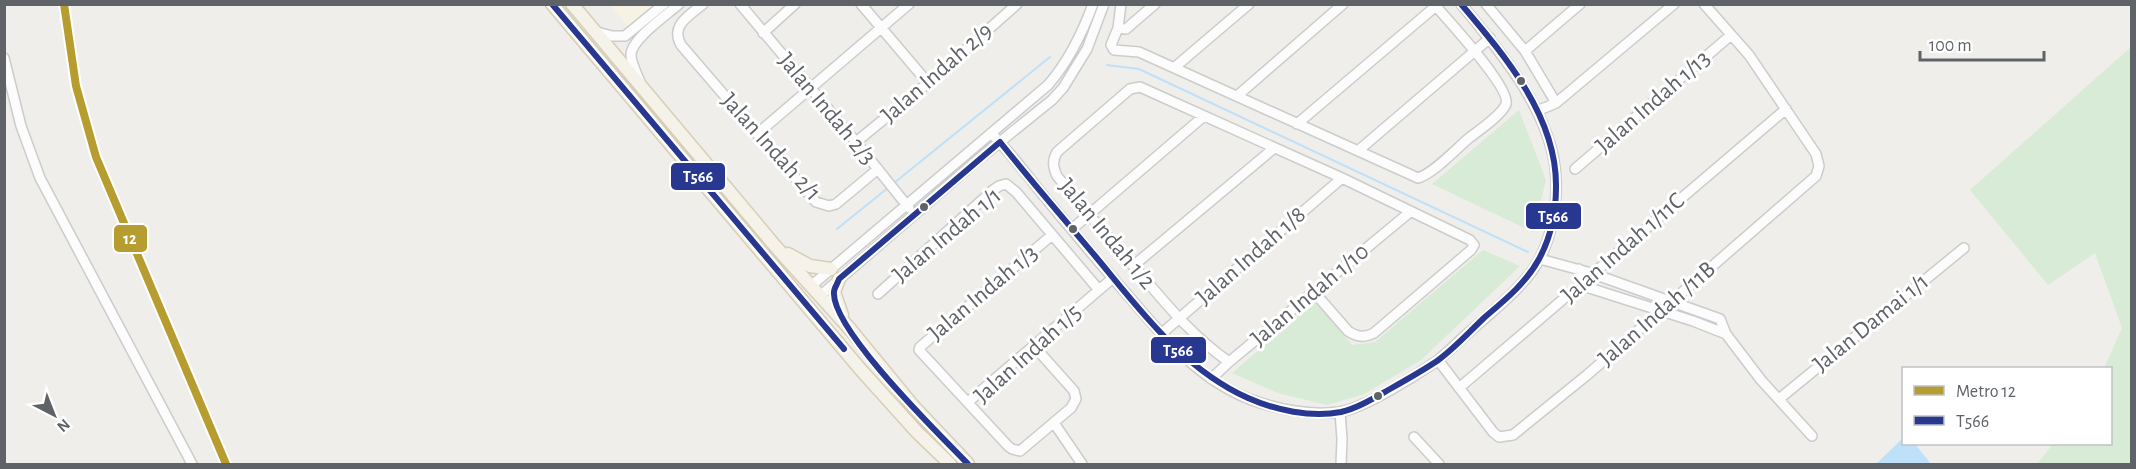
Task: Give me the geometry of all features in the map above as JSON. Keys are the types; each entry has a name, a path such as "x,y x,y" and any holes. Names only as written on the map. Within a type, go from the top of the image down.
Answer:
{"main road":[{"path":"552,4 834,338 916,431 950,465"},
{"path":"572,4 814,293 850,329 914,407 968,465"},
{"path":"776,247 810,266 831,269"},
{"path":"778,270 785,272 803,293 814,293"},
{"path":"839,279 834,292 835,298 850,329"},
{"path":"814,293 831,324 834,338"}],"street":[{"path":"597,32 612,36 625,36 664,4"},
{"path":"640,84 632,61 632,49 639,39 679,4"},
{"name":"Jalan Indah 2/1","path":"703,4 682,21 678,27 677,38 816,202 829,206 836,204 878,169"},
{"name":"Jalan Indah 2/3","path":"740,4 914,214"},
{"path":"763,33 795,4"},
{"path":"861,4 928,82"},
{"path":"757,134 909,4"},
{"path":"814,293 831,269 1048,85 1060,71 1085,27 1093,4"},
{"path":"814,293 839,279 1042,109 1062,88 1087,49 1104,4"},
{"path":"1121,4 1118,28 1111,45 1114,50 1139,52 1175,67 1297,124 1359,150 1412,176 1418,177 1428,172 1501,111 1506,102 1505,93 1475,51 1435,5 1297,124"},
{"path":"1118,28 1126,28 1155,4"},
{"path":"1175,67 1250,4"},
{"path":"1237,96 1343,4"},
{"path":"991,133 1161,334 1211,379 1249,399 1284,409 1340,412 1373,399 1438,360 1506,298 1540,259 1552,224 1556,177 1549,145 1537,111 1490,38 1461,4"},
{"path":"1525,51 1580,4"},
{"path":"1537,111 1556,103 1674,4"},
{"path":"1704,4 1749,55 1786,109"},
{"path":"1487,5 1525,51 1556,103"},
{"name":"Jalan Indah 2/9","path":"856,142 1013,6"},
{"name":"Jalan Indah 1/13","path":"1575,169 1731,35"},
{"path":"1359,150 1490,38"},
{"path":"4,58 21,126 40,178 192,465"},
{"name":"Jalan Indah 1/2","path":"1204,116 1145,89 1135,87 1058,152 1053,159 1057,176 1178,319 1208,347 1229,362"},
{"name":"Jalan Indah /11B","path":"1460,387 1492,432 1499,437 1513,435 1587,375 1815,176 1819,166 1816,154 1786,109"},
{"name":"Jalan Indah 1/11C","path":"1460,387 1786,109"},
{"path":"1072,229 1204,116 1342,178 1470,240 1474,245 1471,250 1368,336 1355,335 1348,331 1314,292"},
{"path":"1133,266 1273,148"},
{"name":"Jalan Indah 1/8","path":"1161,334 1342,178"},
{"name":"Jalan Indah 1/1","path":"878,294 999,186 1006,184 1016,192 1052,235"},
{"name":"Jalan Indah 1/10","path":"1211,379 1410,212"},
{"path":"1052,235 1099,290"},
{"name":"Jalan Indah 1/3","path":"968,402 920,353 920,347 1052,235"},
{"name":"Jalan Damai 1/1","path":"1779,399 1964,248"},
{"path":"1540,259 1591,273 1719,319 1726,334 1761,380 1812,436"},
{"path":"1579,269 1580,285 1726,334"},
{"name":"Jalan Indah 1/5","path":"1054,423 1024,448 1012,449 968,402 1113,278"},
{"path":"1033,345 1076,394 1075,403 1054,423 1082,465"},
{"path":"1438,360 1460,387"},
{"path":"1340,412 1341,465"},
{"path":"1414,437 1439,465"}],"shaded area":[{"path":"610,5 656,5 629,28"}],"green space":[{"path":"2131,47 2131,464 2037,464 2052,445 2112,445 2112,367 2104,367 2122,328 2095,253 2048,285 1970,190"},
{"path":"1519,110 1546,180 1533,232 1432,184"},
{"path":"1483,250 1520,266 1421,360 1364,394 1327,405 1278,393 1232,373 1316,301 1352,345 1375,342"}],"water":[{"path":"1902,439 1902,445 1916,445 1931,464 1876,464"}],"waterway":[{"path":"894,183 1050,57"},
{"path":"1107,65 1139,69 1528,252"},
{"path":"837,229 889,187"}],"metro line":[{"name":"12","path":"64,4 76,86 96,157 226,464"}],"transit line":[{"name":"T566","path":"552,4 844,349"},
{"name":"T566","path":"968,464 889,381 868,355 838,309 834,292 839,279 1000,142 1146,317 1183,355 1225,386 1270,406 1293,412 1329,414 1360,405 1437,361 1507,298 1534,268 1547,242 1555,205 1554,161 1548,136 1525,88 1494,44 1461,4"}]}
